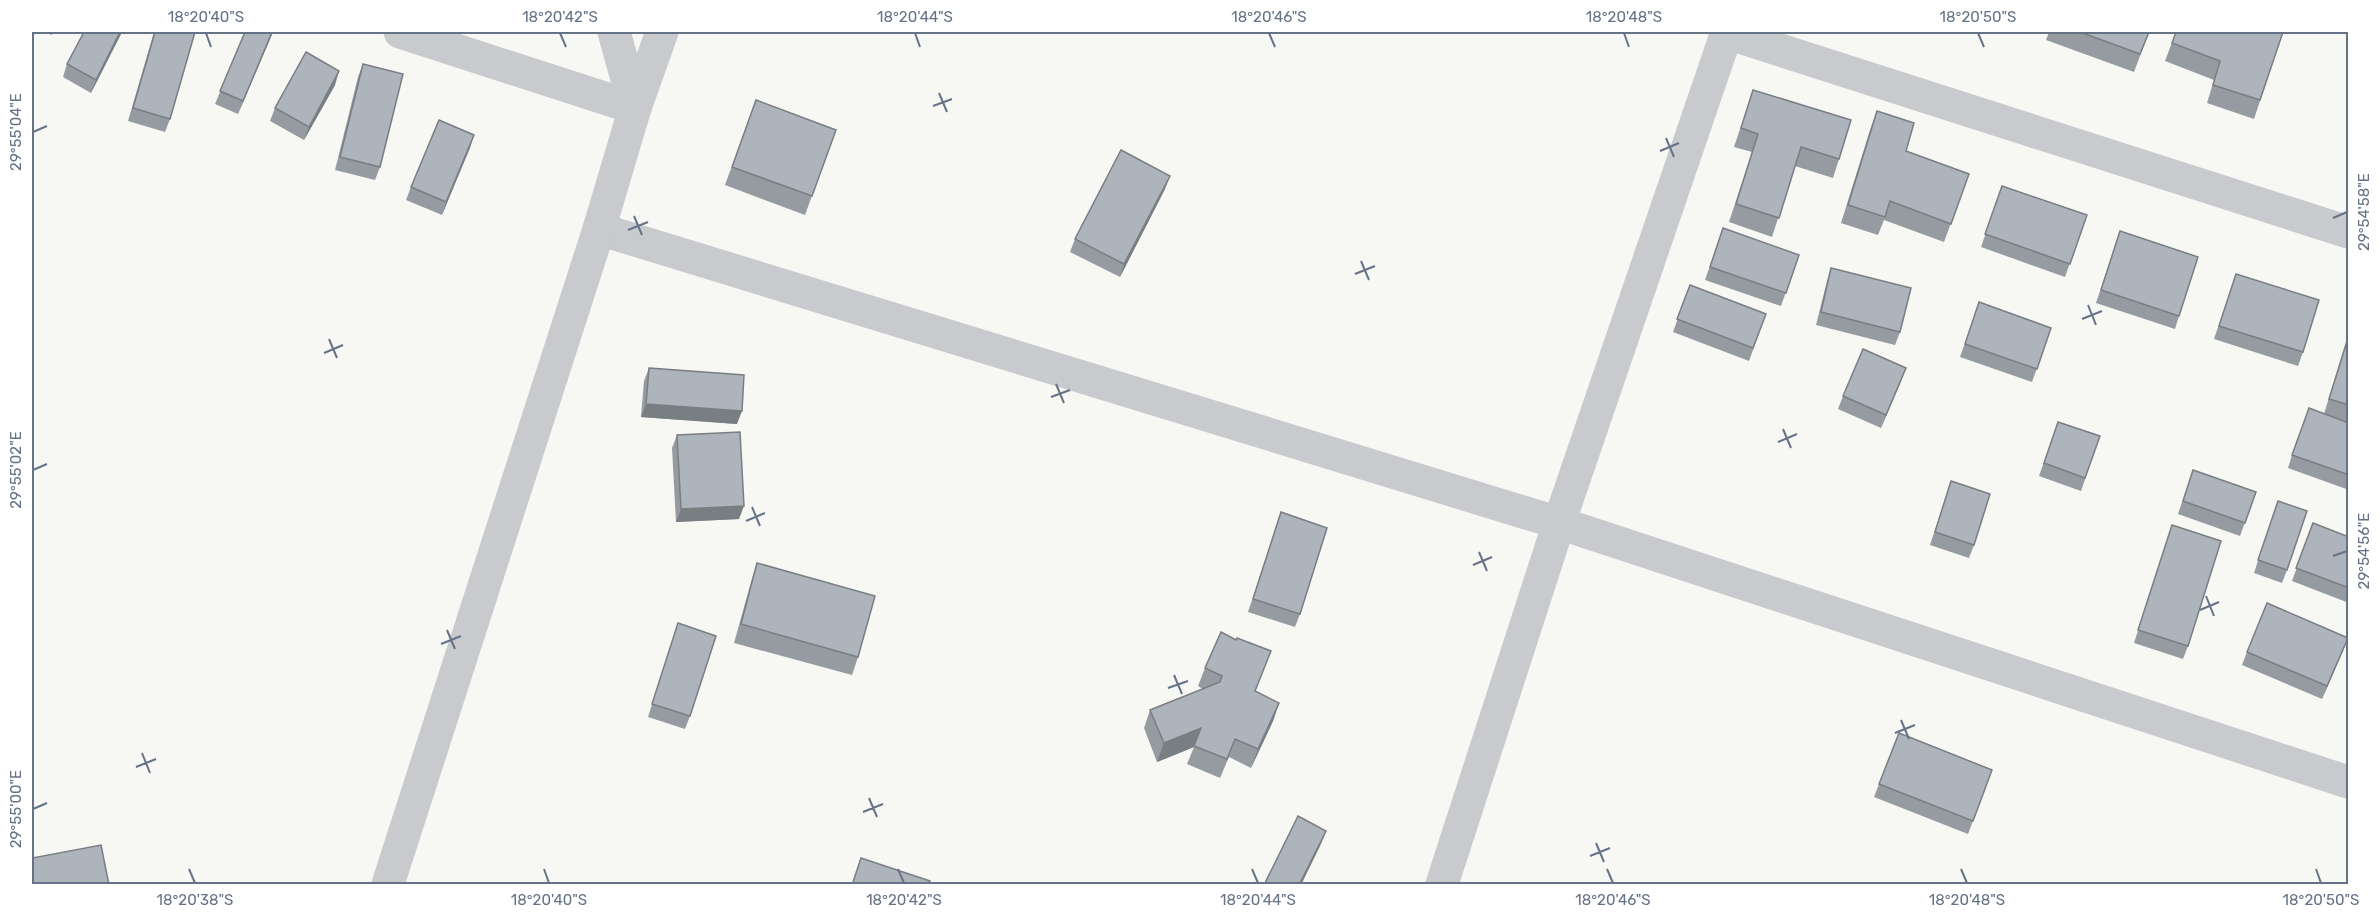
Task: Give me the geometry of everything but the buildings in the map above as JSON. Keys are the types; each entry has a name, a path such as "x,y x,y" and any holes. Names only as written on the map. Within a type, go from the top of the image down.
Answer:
{"street":[{"path":"400,32 635,108"},
{"path":"614,32 635,108"},
{"path":"388,885 599,229 635,108 662,32"},
{"path":"1442,885 1559,523 1727,32 2349,232"},
{"path":"599,229 1559,523 2349,782"}]}
